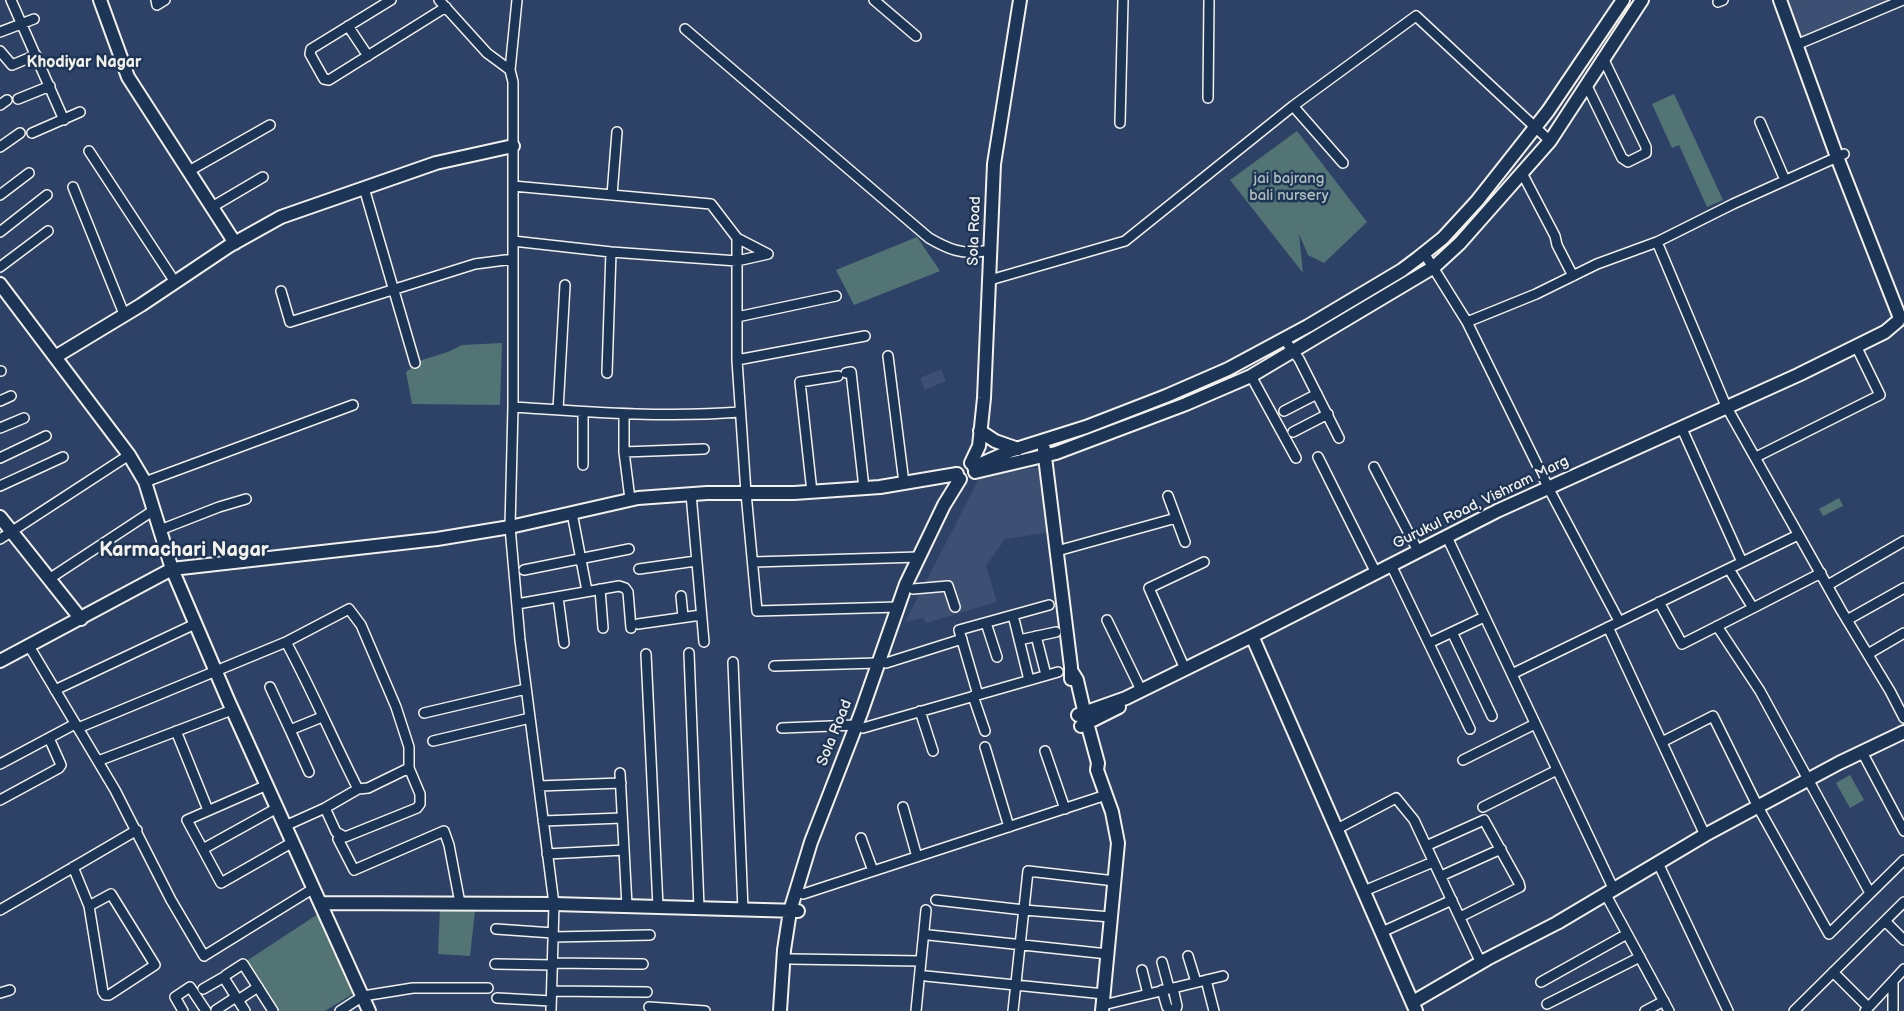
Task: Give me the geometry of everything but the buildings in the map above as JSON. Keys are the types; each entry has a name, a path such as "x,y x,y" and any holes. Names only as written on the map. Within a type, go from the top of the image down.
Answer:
{"street":[{"path":"11,0 64,120"},
{"path":"100,0 128,77 235,243"},
{"path":"156,0 157,4 165,0"},
{"path":"391,0 310,51 324,79 329,80 446,7"},
{"path":"439,0 487,53 510,70"},
{"path":"517,0 510,70 513,82 513,407 510,527 526,689 554,904 551,1011"},
{"path":"874,0 916,36"},
{"name":"Sola Road","path":"882,663 906,584 944,505 967,471 972,446 978,398 987,156 1013,0"},
{"name":"Sola Road","path":"787,1011 794,911 803,894 817,840 882,663 913,589 978,446 984,398 994,164 1020,0"},
{"path":"1120,123 1123,0"},
{"path":"1208,98 1209,0"},
{"path":"967,471 1018,448 1042,442 1174,393 1228,369 1284,339 1402,270 1443,238 1477,201 1535,127 1623,0"},
{"path":"0,661 172,569 437,539 510,527 630,499 691,494 812,492 904,483 1046,456 1108,435 1177,408 1251,376 1434,267 1460,243 1550,141 1642,0"},
{"path":"1780,0 1799,43"},
{"path":"1786,0 1799,43 1902,321"},
{"path":"1799,43 1903,0"},
{"path":"990,280 1125,241 1293,106 1416,16 1550,141"},
{"path":"0,32 34,19"},
{"path":"348,26 368,56"},
{"path":"685,29 929,238 956,252 974,253 984,251"},
{"path":"0,51 12,65 36,55"},
{"path":"1587,86 1622,158 1628,162 1646,153 1646,148 1604,60"},
{"path":"18,99 50,86"},
{"path":"1293,106 1343,163"},
{"path":"32,134 80,112"},
{"path":"1760,122 1785,180"},
{"path":"189,171 270,125"},
{"path":"612,195 617,132"},
{"path":"0,148 20,133"},
{"path":"55,357 235,243 281,217 436,162 513,146"},
{"path":"89,151 175,282"},
{"path":"1467,322 1507,307 1597,264 1657,242 1840,155"},
{"path":"0,195 29,173"},
{"path":"1522,173 1555,236 1557,245 1573,276"},
{"path":"212,207 263,177"},
{"path":"513,186 710,204 737,238 768,254 737,261 611,252 513,241"},
{"path":"73,187 124,314"},
{"path":"364,188 414,363"},
{"path":"0,232 47,195"},
{"path":"0,267 48,231"},
{"path":"737,238 737,360 746,493 757,610 898,606"},
{"path":"1657,242 1727,408 1904,718"},
{"path":"607,373 611,252"},
{"path":"1424,253 1467,322 1549,490 1619,622"},
{"path":"281,291 290,322 475,264 513,259"},
{"path":"0,284 129,455 145,482 172,569 195,624 232,710 369,1011"},
{"path":"558,410 565,285"},
{"path":"737,317 836,296"},
{"name":"Gurukul Road, Vishram Marg","path":"1082,719 1253,639 1393,569 1497,511 1682,432 1727,408 1800,379 1858,350 1902,321"},
{"name":"Gurukul Road, Vishram Marg","path":"1549,490 1807,370 1885,332 1902,321"},
{"path":"737,360 865,336"},
{"path":"1284,339 1299,359 1339,438"},
{"path":"1756,457 1880,395 1858,350"},
{"path":"888,356 904,483"},
{"path":"812,492 800,382 851,372 864,488"},
{"path":"1251,376 1296,458"},
{"path":"1284,411 1317,394"},
{"path":"0,400 11,396"},
{"path":"145,482 352,405"},
{"path":"513,407 624,415 740,412"},
{"path":"583,412 583,465"},
{"path":"1293,432 1328,414"},
{"path":"624,415 624,452 630,499"},
{"path":"0,428 24,418"},
{"path":"980,431 995,441 1018,448"},
{"path":"1682,432 1742,562"},
{"path":"0,458 46,436"},
{"path":"1042,442 1046,456 1072,672 1071,681 1098,763 1098,770 1118,843 1103,1003"},
{"path":"624,452 704,448"},
{"path":"0,539 129,455"},
{"path":"0,486 63,457"},
{"path":"1318,457 1376,573"},
{"path":"1374,467 1418,551"},
{"path":"691,494 704,642"},
{"path":"1168,496 1185,542"},
{"path":"160,530 219,507 246,499"},
{"path":"49,579 154,510"},
{"path":"572,513 587,591"},
{"path":"0,517 81,618"},
{"path":"1057,551 1176,518"},
{"path":"1512,674 1798,535"},
{"path":"1448,540 1557,770 1627,934 1669,1011"},
{"name":"Gurukul Road, Vishram Marg","path":"1082,719 1185,669 1253,639 1418,551 1448,540"},
{"path":"1828,585 1904,540"},
{"path":"524,570 629,549"},
{"path":"752,562 919,557"},
{"path":"639,569 696,561"},
{"path":"1185,669 1149,588 1204,562"},
{"path":"1393,569 1470,729"},
{"path":"1729,569 1753,608"},
{"path":"1659,602 1682,644 1821,573"},
{"path":"517,604 619,586 625,588 628,592 635,626 701,615"},
{"path":"913,589 948,586 955,608"},
{"path":"1847,620 1904,588"},
{"path":"600,589 604,628"},
{"path":"681,596 683,617"},
{"path":"558,597 564,643"},
{"path":"985,731 960,630 1049,606"},
{"path":"0,764 49,738 77,726 216,672 286,642 349,609 361,625 396,707 409,747 408,768 420,794 420,804 417,808 345,837 336,832 325,808"},
{"path":"1013,615 1029,680"},
{"path":"1429,643 1484,617"},
{"path":"1107,620 1141,690"},
{"path":"986,623 997,657"},
{"path":"55,690 195,624"},
{"path":"1718,626 1760,691 1870,894"},
{"path":"1608,627 1705,835"},
{"path":"1020,640 1056,632"},
{"path":"1452,632 1492,716"},
{"path":"1868,654 1904,633"},
{"path":"1036,636 1046,675"},
{"path":"774,666 882,663 962,639"},
{"path":"1253,639 1415,1007 1481,963 1610,892 1705,835 1862,752 1904,732"},
{"path":"286,642 358,789"},
{"path":"29,646 137,830 172,900 204,956 314,888"},
{"path":"689,653 699,908"},
{"path":"646,654 658,907"},
{"path":"732,662 742,910"},
{"path":"782,728 860,726 976,696 1058,672"},
{"path":"270,687 309,772"},
{"path":"424,713 526,689"},
{"path":"98,761 232,710"},
{"path":"920,711 933,751"},
{"path":"1662,742 1713,716 1758,807 1829,934 1904,860"},
{"path":"290,730 322,717"},
{"path":"433,740 530,718"},
{"path":"1463,760 1535,724"},
{"name":"Sola Road","path":"780,1011 784,950 810,842 860,726"},
{"path":"176,731 208,810"},
{"path":"0,800 59,768 61,765 49,738"},
{"path":"985,747 1009,827"},
{"path":"1045,751 1065,809"},
{"path":"1862,752 1904,831"},
{"path":"285,826 325,808 358,789 368,788 408,768"},
{"path":"1483,807 1557,770"},
{"path":"620,773 627,906"},
{"path":"539,786 620,783"},
{"path":"267,785 187,820 221,883 293,842"},
{"path":"803,894 1106,795"},
{"path":"1337,829 1396,798 1414,820 1481,963"},
{"path":"903,807 917,857"},
{"path":"203,849 277,808"},
{"path":"543,821 622,818"},
{"path":"1426,846 1484,820 1520,887 1460,917"},
{"path":"0,910 137,830"},
{"path":"341,836 338,839 354,870 444,831 449,845 460,904"},
{"path":"861,838 873,871"},
{"path":"1441,876 1501,849"},
{"path":"547,854 624,850"},
{"path":"1364,891 1433,862"},
{"path":"1658,863 1728,1011"},
{"path":"73,867 89,906 103,992 105,995 109,995 155,965 111,894 89,906"},
{"path":"1013,1011 1028,872 1114,881"},
{"path":"936,900 1111,917"},
{"path":"1382,932 1452,900"},
{"path":"1798,1010 1833,972 1904,902"},
{"path":"321,903 554,904 794,911"},
{"path":"916,1011 926,910"},
{"path":"1885,921 1904,940"},
{"path":"496,930 553,935 650,936"},
{"path":"1541,982 1627,934"},
{"path":"929,935 1108,954"},
{"path":"1188,956 1196,982"},
{"path":"1543,1009 1640,957"},
{"path":"792,959 921,962"},
{"path":"1162,962 1168,989"},
{"path":"203,990 243,964 272,1011"},
{"path":"495,964 643,964"},
{"path":"1833,972 1867,1009 1904,968"},
{"path":"1142,970 1148,994"},
{"path":"926,976 1016,986 1103,1003 1222,976"},
{"path":"224,977 245,1011"},
{"path":"1206,980 1214,1011"},
{"path":"1893,981 1893,1011"},
{"path":"184,1011 175,998 190,987 211,1010 258,987"},
{"path":"340,1011 363,996 414,988 488,988"},
{"path":"0,993 10,990"},
{"path":"552,991 648,992"},
{"path":"497,998 551,1001"},
{"path":"1645,1011 1664,1001"},
{"path":"649,1007 663,1010 705,1011"}],"shaded area":[{"path":"1788,0 1890,0 1803,39"},
{"path":"941,369 946,381 925,390 920,378"},
{"path":"1044,467 1053,532 1005,539 986,566 997,602 926,623 923,618 905,622 981,475"}],"green space":[{"path":"1674,94 1723,200 1707,207 1679,145 1672,148 1652,104"},
{"name":"jai bajrang bali nursery","path":"1297,131 1367,222 1324,263 1308,255 1299,234 1303,273 1230,180"},
{"path":"917,237 940,271 854,305 836,270"},
{"path":"502,343 500,405 412,404 406,372 422,360 448,352 462,345"},
{"path":"1839,498 1843,506 1823,516 1819,509"},
{"path":"1850,775 1864,800 1850,808 1836,783"},
{"path":"440,910 475,911 470,956 438,954"},
{"path":"318,914 354,993 325,1011 276,1011 245,962"}],"district":[{"name":"Khodiyar Nagar","path":"84,63"},
{"name":"Karmachari Nagar","path":"184,551"}]}
